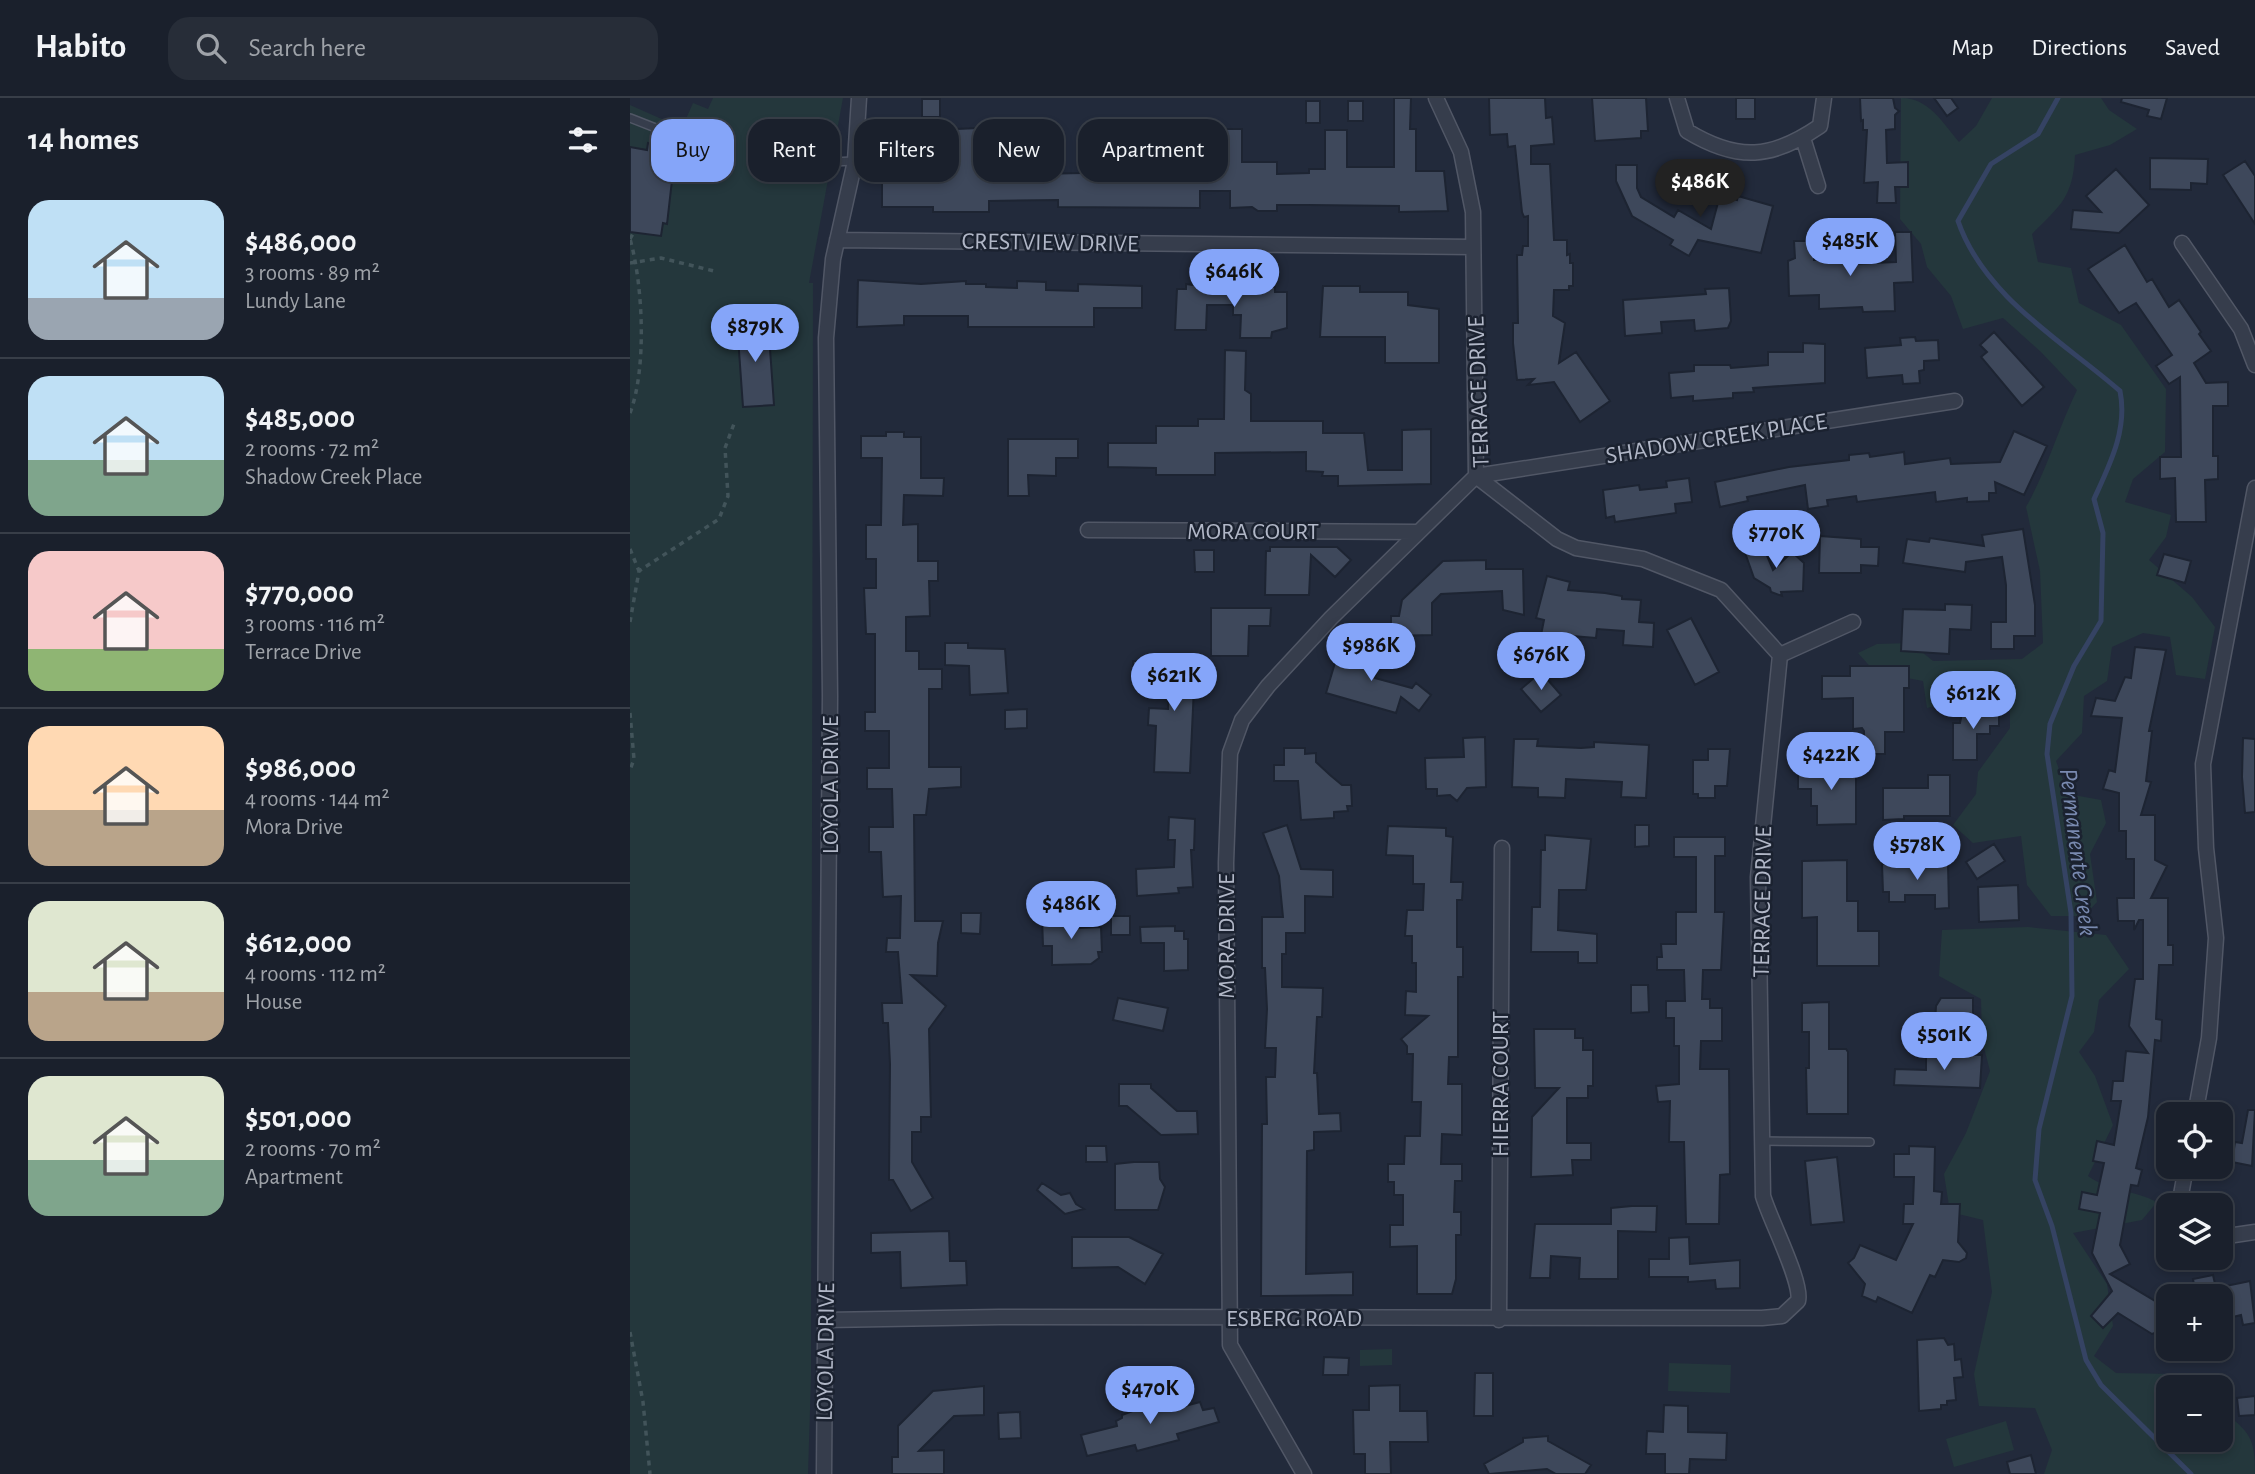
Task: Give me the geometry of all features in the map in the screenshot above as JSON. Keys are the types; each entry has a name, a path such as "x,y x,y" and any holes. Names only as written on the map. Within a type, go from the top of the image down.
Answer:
{"street":[{"name":"LOYOLA DRIVE","path":"858,119 859,98"},
{"name":"TERRACE DRIVE","path":"1436,98 1465,165 1473,212 1476,476 1557,539 1576,548 1643,559 1721,590 1780,655 1758,877 1763,1196 1800,1292 1798,1301 1782,1316 1762,1318"},
{"path":"1677,98 1688,131 1728,152 1787,148 1820,126 1824,98"},
{"path":"1803,138 1818,186"},
{"name":"LOYOLA DRIVE","path":"824,1474 831,696 826,338 828,292 854,164"},
{"name":"CRESTVIEW DRIVE","path":"837,240 1473,247"},
{"path":"2182,243 2241,329 2255,365"},
{"name":"SHADOW CREEK PLACE","path":"1476,476 1955,401"},
{"name":"MORA DRIVE","path":"1304,1474 1230,1345 1226,863 1230,753 1242,720 1268,686 1417,532 1476,476"},
{"path":"2197,1102 2209,1038 2216,938 2206,848 2203,764 2252,523 2255,488"},
{"name":"MORA COURT","path":"1088,530 1417,532"},
{"path":"1780,655 1853,622"},
{"name":"HIERRA COURT","path":"1499,1320 1502,848"},
{"path":"2233,1235 2255,1232"},
{"name":"ESBERG ROAD","path":"826,1320 1762,1318"}],"lane":[{"path":"630,118 651,126"},
{"path":"1762,1141 1870,1142"}],"path":[{"path":"630,413 636,398 640,339 630,239 634,232"},
{"path":"632,263 661,258 714,271"},
{"path":"639,570 719,519 728,496 725,448 735,421"},
{"path":"630,549 639,570 630,622"},
{"path":"630,713 634,759 630,770"},
{"path":"630,1332 643,1402 650,1474"}],"green space":[{"path":"713,98 843,98 839,119 748,119 748,182 828,182 809,283 813,283 811,1378 808,1474 630,1474 630,105 662,119 651,119 651,182 734,182 734,119 686,119 693,103 708,109"},
{"path":"1901,98 1911,99 1927,107 1941,119 1959,142 1976,126 1992,98 2101,98 2109,110 2137,129 2110,145 2075,155 2072,181 2064,199 2032,234 2038,262 2071,268 2079,303 2121,325 2166,389 2165,452 2133,479 2125,502 2171,515 2166,537 2149,560 2192,597 2215,627 2205,679 2176,675 2170,637 2143,633 2112,647 2107,681 2084,696 2082,733 2056,761 2068,794 2101,800 2106,823 2090,854 2097,902 2084,916 2051,916 2027,885 2021,836 1973,843 1953,825 1976,794 1978,772 2010,728 2010,708 1968,697 1927,708 1923,681 1875,672 1858,653 1877,644 1911,643 1933,661 2022,659 2043,643 2040,571 2026,507 2077,390 2041,352 2003,318 1963,329 1951,296 1927,267 1921,244 1900,219"},
{"path":"2028,927 2106,935 2129,969 2099,1000 2094,1032 2079,1052 2095,1076 2113,1125 2088,1176 2104,1185 2139,1195 2156,1203 2142,1220 2073,1233 2107,1284 2113,1326 2094,1356 2116,1373 2173,1375 2156,1375 2156,1452 2233,1452 2233,1419 2245,1430 2252,1443 2255,1474 2044,1474 2052,1450 2035,1408 1979,1406 1974,1374 1992,1292 1983,1220 1950,1212 1944,1174 1966,1133 1990,1071 1982,1040 1981,999 1939,976 1942,930"},
{"path":"1392,1349 1392,1365 1360,1366 1360,1350"},
{"path":"1669,1363 1731,1365 1730,1393 1668,1391"},
{"path":"2006,1421 2014,1450 1954,1467 1946,1439"}],"building":[{"path":"1394,98 1411,98 1410,129 1416,129 1416,171 1444,171 1448,211 1399,212 1399,206 1277,205 1277,211 1258,211 1252,207 1230,208 1230,191 1200,191 1200,208 1058,207 1058,200 989,201 989,212 933,212 933,207 882,207 882,182 959,182 959,129 973,128 973,182 1064,182 1064,173 1078,173 1078,182 1228,182 1228,129 1242,129 1242,162 1277,162 1277,174 1309,173 1309,169 1325,169 1325,130 1347,130 1347,167 1394,167"},
{"path":"1489,98 1545,98 1546,118 1552,117 1554,144 1531,146 1531,164 1550,164 1554,240 1567,240 1567,255 1570,254 1570,263 1573,263 1573,286 1569,286 1569,290 1554,290 1553,316 1565,323 1559,363 1576,352 1610,401 1580,422 1554,382 1528,385 1534,379 1517,380 1513,323 1518,323 1517,255 1522,255 1523,246 1528,246 1528,216 1524,217 1522,212 1515,146 1508,147 1507,134 1490,135"},
{"path":"1592,98 1646,98 1648,131 1641,131 1641,138 1595,141"},
{"path":"1736,98 1755,98 1755,119 1736,119"},
{"path":"1860,98 1893,98 1895,108 1899,111 1895,115 1895,129 1886,130 1887,163 1908,162 1908,187 1895,187 1896,203 1877,203 1878,182 1864,183 1867,130 1863,130 1863,120 1861,121"},
{"path":"1934,98 1951,98 1958,108 1947,116"},
{"path":"2122,98 2167,98 2161,119 2147,116 2149,110 2121,102"},
{"path":"922,99 940,99 940,117 922,117"},
{"path":"1306,101 1320,101 1320,123 1306,123"},
{"path":"1348,101 1363,101 1363,121 1348,121"},
{"path":"648,143 651,143 651,182 672,182 667,224 663,223 661,236 630,232 630,147 647,150"},
{"path":"2150,158 2208,159 2207,184 2191,183 2191,190 2150,189"},
{"path":"2245,161 2255,176 2255,224 2223,175"},
{"path":"1616,165 1637,165 1637,188 1641,197 1674,217 1678,210 1711,229 1720,195 1737,200 1738,196 1773,206 1761,253 1698,240 1689,256 1670,245 1673,240 1632,216 1616,181"},
{"path":"2116,169 2149,205 2119,233 2071,229 2073,210 2101,212 2086,196"},
{"path":"1895,232 1911,232 1913,282 1894,283 1895,311 1863,312 1862,307 1819,309 1819,295 1789,296 1788,261 1795,258 1794,241 1814,241 1814,260 1846,259 1847,264 1896,262"},
{"path":"2125,245 2147,282 2152,279 2169,307 2179,300 2201,332 2199,334 2211,351 2194,363 2206,383 2228,382 2228,406 2213,406 2213,456 2218,456 2218,479 2205,480 2206,522 2176,522 2175,478 2160,479 2160,457 2181,457 2180,377 2169,384 2156,366 2172,355 2136,303 2119,313 2088,269"},
{"path":"858,280 921,284 966,281 966,284 986,284 986,287 1017,288 1017,281 1046,282 1046,290 1078,291 1078,284 1142,286 1142,308 1094,308 1094,327 968,327 968,316 904,316 904,325 857,327"},
{"path":"1186,284 1215,288 1275,287 1275,292 1287,292 1287,328 1272,332 1271,338 1240,338 1241,315 1233,315 1233,305 1207,305 1206,330 1175,330 1177,289 1186,289"},
{"path":"1323,286 1360,286 1360,292 1408,292 1408,305 1439,309 1439,363 1385,363 1385,337 1320,337"},
{"path":"1729,288 1731,321 1728,328 1695,331 1694,320 1661,322 1662,333 1625,336 1623,300 1706,294 1705,289"},
{"path":"768,321 774,405 743,407 737,323"},
{"path":"1994,332 2044,387 2022,406 1981,357 1987,352 1980,345"},
{"path":"1915,337 1916,341 1938,340 1939,360 1924,361 1924,370 1919,371 1920,383 1903,384 1902,375 1867,378 1865,348 1901,345 1900,338"},
{"path":"1803,343 1825,344 1825,383 1753,388 1754,392 1733,393 1733,398 1693,401 1693,396 1671,398 1669,373 1694,371 1694,365 1730,365 1731,368 1768,365 1768,352 1803,352"},
{"path":"1225,350 1246,351 1245,390 1251,394 1251,421 1323,421 1323,433 1364,433 1368,470 1402,470 1402,430 1431,429 1431,484 1338,486 1338,476 1322,476 1323,472 1306,471 1306,452 1215,453 1215,475 1156,475 1156,468 1108,467 1108,443 1156,443 1156,426 1198,426 1198,419 1224,419"},
{"path":"2014,431 2047,446 2024,495 1995,482 1996,493 1989,493 1989,501 1967,502 1967,498 1936,502 1935,492 1857,502 1856,496 1827,500 1828,506 1808,509 1805,485 1747,497 1748,501 1720,507 1715,482 1789,467 1849,460 1849,455 1869,453 1870,457 1904,452 1905,464 1950,458 1951,464 2000,462"},
{"path":"886,432 904,432 904,437 921,437 921,478 944,478 943,496 904,495 903,525 918,524 918,561 938,561 938,581 929,581 930,616 906,617 906,651 919,651 919,669 942,669 942,689 929,689 929,767 961,767 961,787 929,789 926,815 914,815 915,921 943,921 938,943 937,976 911,975 946,1006 929,1029 931,1117 921,1117 921,1132 912,1132 912,1162 933,1198 911,1211 893,1180 889,1180 890,1064 888,1023 883,1023 882,1003 902,1003 898,952 886,952 887,938 900,938 901,896 883,897 881,852 869,852 869,827 893,827 892,789 867,789 867,768 889,768 889,731 865,731 865,712 875,712 875,634 866,634 864,588 876,588 876,559 866,559 866,525 881,525 882,458 861,458 861,436 886,436"},
{"path":"1008,439 1078,439 1078,458 1056,458 1056,476 1028,475 1029,496 1008,496"},
{"path":"1689,478 1692,502 1675,504 1676,513 1615,522 1614,516 1606,518 1603,490 1639,485 1640,490 1667,487 1666,481"},
{"path":"2023,529 2035,605 2035,636 2014,636 2014,649 1991,649 1991,622 2006,622 2006,585 2002,557 1966,562 1965,572 1903,563 1907,539 1929,542 1930,538 1984,546 1982,535"},
{"path":"1820,536 1861,539 1861,547 1879,547 1878,566 1861,565 1861,573 1819,573"},
{"path":"1761,541 1773,570 1792,552 1804,563 1803,591 1781,592 1782,596 1771,592 1770,588 1754,578 1743,547"},
{"path":"1270,547 1337,547 1351,560 1335,577 1311,555 1309,595 1265,595 1266,551 1270,551"},
{"path":"1194,550 1214,550 1214,572 1195,572"},
{"path":"2164,554 2191,561 2185,583 2157,575"},
{"path":"1486,560 1486,569 1523,569 1524,615 1503,610 1502,591 1441,594 1432,603 1432,635 1391,636 1391,616 1399,616 1402,600 1443,561"},
{"path":"1547,576 1570,582 1568,590 1641,600 1639,622 1654,623 1653,647 1623,645 1624,631 1597,629 1596,638 1561,635 1560,639 1541,635 1544,620 1536,618"},
{"path":"1945,604 1972,605 1971,630 1950,629 1949,654 1901,651 1903,609 1945,610"},
{"path":"1211,608 1271,608 1270,626 1249,626 1248,656 1211,656"},
{"path":"1691,618 1719,672 1695,685 1667,630"},
{"path":"945,643 968,643 968,648 1005,649 1008,693 970,695 969,666 945,665"},
{"path":"1353,644 1382,653 1375,678 1412,688 1416,683 1431,695 1419,711 1401,697 1396,713 1326,693 1337,656 1349,659"},
{"path":"2135,647 2166,650 2149,731 2152,731 2146,781 2151,782 2141,815 2155,815 2155,860 2167,866 2151,898 2168,898 2168,945 2173,945 2173,965 2159,965 2156,1019 2162,1020 2161,1041 2155,1040 2148,1117 2136,1168 2142,1170 2138,1186 2131,1185 2120,1245 2130,1264 2110,1274 2156,1301 2156,1332 2152,1334 2118,1313 2103,1328 2091,1316 2112,1291 2092,1253 2100,1213 2079,1209 2082,1192 2097,1195 2104,1163 2093,1161 2097,1141 2114,1145 2121,1101 2111,1101 2113,1081 2123,1081 2126,1051 2148,1053 2129,1026 2135,979 2143,979 2143,920 2139,920 2134,930 2134,921 2118,921 2117,898 2134,898 2134,859 2126,859 2126,831 2119,831 2119,793 2103,789 2109,770 2115,772 2122,718 2091,716 2096,698 2115,701 2125,677 2131,678"},
{"path":"1133,661 1151,661 1151,668 1214,669 1213,687 1194,687 1190,773 1154,772 1156,726 1148,725 1149,708 1168,709 1168,682 1134,683"},
{"path":"1850,666 1909,666 1909,688 1904,688 1904,732 1885,732 1885,754 1864,754 1864,731 1862,728 1853,729 1853,698 1822,699 1822,676 1850,676"},
{"path":"1541,672 1561,695 1541,712 1521,689"},
{"path":"1999,707 1999,726 1990,726 1990,734 1977,734 1977,760 1953,760 1953,723 1960,723 1963,708"},
{"path":"1027,709 1027,728 1005,729 1005,710"},
{"path":"1485,737 1486,787 1467,788 1457,801 1450,795 1437,796 1437,789 1426,789 1425,758 1464,757 1463,738"},
{"path":"2243,738 2255,739 2255,812 2245,813 2242,777"},
{"path":"1514,739 1538,739 1537,746 1581,748 1594,747 1594,742 1649,745 1646,798 1621,797 1622,782 1566,779 1565,798 1538,797 1538,788 1512,787"},
{"path":"1284,748 1305,748 1305,754 1316,753 1316,762 1330,775 1342,785 1351,785 1352,806 1347,806 1348,811 1334,812 1334,818 1301,820 1298,781 1274,781 1274,765 1284,765"},
{"path":"1708,749 1730,749 1727,786 1715,786 1715,798 1698,798 1698,794 1693,794 1693,760 1708,760"},
{"path":"1856,765 1856,824 1817,825 1817,806 1811,806 1811,789 1798,789 1798,766"},
{"path":"1928,775 1950,775 1950,816 1904,816 1904,819 1883,820 1883,788 1928,788"},
{"path":"1169,817 1195,819 1194,850 1191,850 1193,887 1178,888 1179,893 1137,896 1136,869 1174,867 1175,840 1168,840"},
{"path":"1287,825 1301,869 1333,870 1333,897 1305,896 1305,933 1286,933 1286,954 1282,954 1282,987 1323,988 1322,1017 1317,1017 1314,1073 1317,1073 1319,1114 1340,1113 1341,1131 1314,1132 1314,1150 1307,1151 1306,1274 1353,1272 1353,1295 1261,1296 1262,1124 1267,1124 1266,1077 1275,1077 1276,1048 1265,1048 1267,1009 1265,968 1262,968 1262,917 1283,917 1279,876 1263,833"},
{"path":"1635,825 1649,825 1649,846 1635,847"},
{"path":"1388,826 1446,828 1446,836 1453,837 1451,882 1463,882 1462,900 1457,900 1457,947 1463,947 1463,977 1458,977 1458,1057 1449,1057 1448,1084 1462,1084 1462,1135 1442,1134 1441,1164 1462,1164 1462,1181 1455,1181 1454,1212 1461,1212 1461,1235 1456,1235 1456,1279 1452,1294 1417,1294 1417,1246 1390,1247 1390,1225 1403,1225 1403,1195 1394,1195 1394,1182 1388,1182 1388,1164 1404,1164 1405,1136 1420,1136 1421,1102 1412,1102 1413,1054 1407,1054 1407,1046 1401,1039 1428,1016 1405,1015 1406,991 1416,992 1412,936 1405,936 1407,910 1423,910 1424,884 1413,884 1413,856 1386,855"},
{"path":"1545,835 1591,839 1586,890 1559,890 1558,930 1597,934 1597,963 1578,963 1578,952 1531,952 1532,907 1540,907 1541,850 1545,850"},
{"path":"1674,837 1725,837 1725,856 1715,856 1715,912 1724,912 1721,970 1703,970 1702,999 1710,999 1710,1008 1722,1008 1722,1041 1701,1041 1700,1069 1729,1069 1730,1174 1720,1175 1719,1224 1686,1224 1684,1142 1669,1142 1670,1101 1658,1102 1656,1086 1679,1084 1679,1046 1674,1046 1674,1018 1666,1018 1666,1001 1685,1001 1684,970 1657,970 1657,957 1662,957 1661,944 1676,944 1676,912 1696,912 1696,857 1674,857"},
{"path":"1994,844 2005,861 1977,879 1966,862"},
{"path":"1847,860 1847,901 1858,901 1858,931 1879,931 1879,966 1817,966 1817,917 1802,918 1802,861"},
{"path":"1948,863 1949,908 1935,909 1935,895 1905,895 1905,902 1889,902 1889,892 1883,892 1882,864"},
{"path":"2018,885 2019,920 1979,922 1978,887"},
{"path":"961,913 981,913 980,934 961,933"},
{"path":"1076,916 1077,928 1101,927 1102,952 1098,952 1099,958 1091,964 1052,965 1052,946 1043,946 1042,917"},
{"path":"1111,916 1130,916 1130,935 1111,935"},
{"path":"1175,926 1175,931 1184,931 1184,939 1188,939 1188,970 1164,971 1164,943 1141,943 1140,927"},
{"path":"1631,985 1648,985 1649,1012 1631,1013"},
{"path":"1118,998 1168,1008 1163,1031 1113,1020"},
{"path":"1941,998 1973,998 1973,1024 1935,1023 1936,1006"},
{"path":"1829,1002 1829,1049 1846,1049 1848,1052 1848,1114 1807,1114 1806,1068 1809,1068 1809,1032 1802,1032 1802,1003"},
{"path":"1534,1029 1575,1029 1575,1038 1583,1038 1583,1050 1593,1050 1593,1086 1588,1086 1588,1098 1567,1098 1567,1143 1591,1143 1591,1160 1572,1160 1573,1175 1531,1177 1532,1117 1559,1088 1535,1088"},
{"path":"1926,1053 1982,1055 1980,1088 1894,1085 1895,1069 1926,1070"},
{"path":"1119,1084 1151,1084 1151,1088 1177,1111 1197,1111 1198,1134 1161,1135 1127,1106 1119,1106"},
{"path":"2248,1110 2255,1110 2252,1166 2233,1162 2235,1142 2242,1143"},
{"path":"1086,1146 1106,1146 1107,1162 1086,1162"},
{"path":"1909,1146 1935,1147 1934,1191 1942,1192 1941,1204 1960,1204 1958,1242 1967,1253 1966,1258 1959,1262 1943,1260 1935,1277 1930,1275 1912,1313 1878,1297 1876,1302 1862,1296 1865,1284 1848,1263 1854,1258 1860,1245 1896,1260 1913,1224 1903,1224 1904,1204 1913,1204 1914,1177 1894,1177 1894,1154 1909,1154"},
{"path":"1837,1157 1844,1222 1811,1225 1805,1161"},
{"path":"1159,1162 1160,1179 1165,1187 1158,1210 1115,1210 1115,1164"},
{"path":"1042,1183 1061,1195 1070,1193 1076,1204 1084,1209 1065,1214 1037,1190"},
{"path":"1657,1206 1656,1232 1618,1231 1618,1279 1579,1279 1580,1258 1551,1256 1550,1278 1530,1278 1535,1224 1611,1224 1611,1208"},
{"path":"949,1231 950,1261 966,1261 967,1285 901,1288 900,1252 871,1253 871,1233"},
{"path":"1072,1237 1129,1237 1163,1254 1145,1284 1118,1267 1072,1268"},
{"path":"1689,1237 1690,1264 1740,1260 1740,1288 1716,1289 1715,1280 1688,1282 1688,1277 1649,1277 1649,1259 1669,1259 1669,1238"},
{"path":"2213,1275 2215,1284 2194,1284 2193,1279"},
{"path":"2250,1281 2255,1323 2243,1325 2241,1315 2233,1317 2233,1285"},
{"path":"1944,1338 1948,1345 1954,1344 1955,1360 1961,1359 1963,1377 1954,1378 1956,1400 1947,1401 1947,1405 1941,1405 1941,1409 1919,1411 1917,1340"},
{"path":"1324,1357 1349,1358 1348,1375 1323,1375"},
{"path":"1475,1373 1493,1373 1493,1416 1474,1416"},
{"path":"1400,1385 1400,1411 1427,1411 1428,1442 1390,1442 1391,1474 1365,1474 1365,1454 1354,1454 1353,1410 1369,1410 1369,1386"},
{"path":"984,1386 984,1415 954,1416 919,1451 944,1450 944,1474 892,1474 892,1457 898,1457 898,1426 933,1391"},
{"path":"2255,1396 2255,1415 2239,1416 2237,1398"},
{"path":"1172,1397 1174,1403 1183,1400 1185,1406 1200,1402 1203,1410 1214,1408 1219,1422 1177,1434 1179,1440 1137,1451 1135,1445 1087,1456 1081,1435 1117,1426 1116,1421 1122,1418 1122,1415 1133,1411 1132,1408"},
{"path":"1664,1405 1688,1406 1688,1432 1727,1433 1726,1460 1690,1459 1689,1474 1665,1474 1665,1454 1646,1454 1647,1431 1663,1432"},
{"path":"1020,1412 1021,1438 999,1439 998,1413"},
{"path":"1548,1436 1548,1441 1591,1465 1585,1474 1556,1474 1547,1469 1489,1474 1484,1464 1523,1442 1523,1438"},
{"path":"2031,1455 2036,1474 2010,1474 2007,1462"}],"waterway":[{"name":"Permanente Creek","path":"2058,98 2038,134 1991,164 1958,221 1970,248 1986,273 2028,316 2120,391 2122,405 2116,447 2094,499 2103,533 2101,621 2074,666 2050,724 2047,754 2071,913 2072,996 2039,1129 2035,1180 2052,1226 2086,1360 2101,1385 2191,1474"}]}
